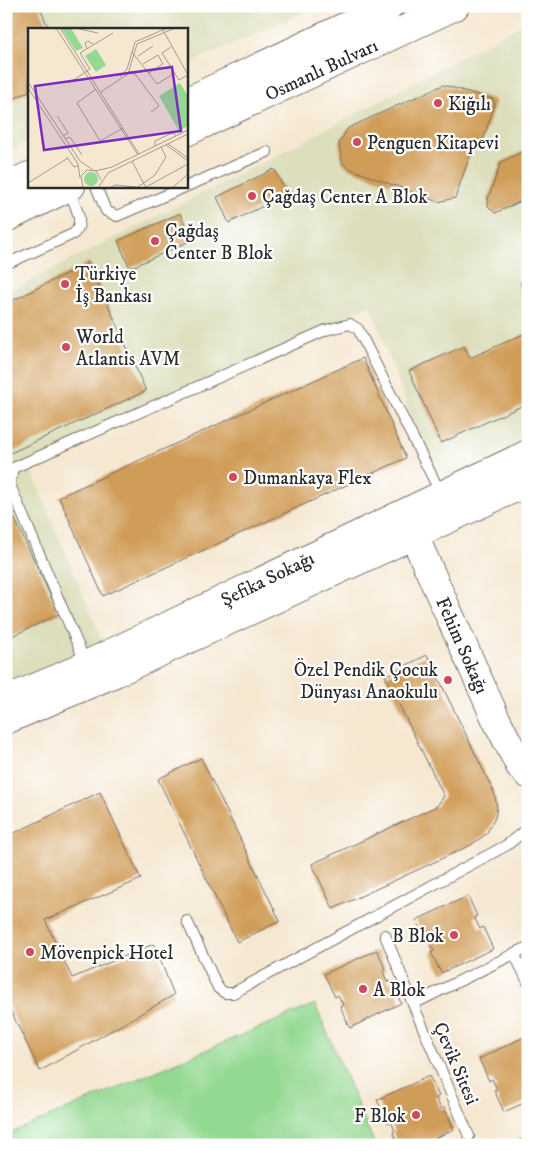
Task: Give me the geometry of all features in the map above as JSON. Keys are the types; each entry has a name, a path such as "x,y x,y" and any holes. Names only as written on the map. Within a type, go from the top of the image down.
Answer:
{"street":[{"name":"Osmanlı Bulvarı","path":"188,101 389,6"},
{"name":"Osmanlı Bulvarı","path":"188,131 455,6"},
{"path":"6,187 28,176"},
{"path":"6,218 68,188"},
{"name":"Şefika Sokağı","path":"6,720 90,674 421,515 528,454"},
{"name":"Şefika Sokağı","path":"421,515 528,482"},
{"name":"Fehim Sokağı","path":"421,515 519,728 528,742"},
{"name":"Fehim Sokağı","path":"421,515 495,717 520,766 528,774"},
{"name":"Şefika Sokağı","path":"6,700 90,674"}],"lane":[{"path":"188,186 267,152"},
{"path":"6,264 78,230 80,222 70,188"},
{"path":"97,188 106,211 117,216 183,188"},
{"path":"90,674 10,485 13,468 326,330 350,324 358,329 421,515"},
{"path":"187,921 218,988 225,993 233,993 507,845 528,828"},
{"name":"Çevik Sitesi","path":"385,935 469,1136"},
{"path":"413,1004 528,946"},
{"path":"514,954 528,982"},
{"path":"522,1145 528,1142"}],"shaded area":[{"path":"6,6 317,6 188,64 188,28 28,28 28,141 6,152"},
{"path":"528,21 528,439 435,482 370,305 163,401 31,471 105,646 6,691 6,293 301,143"}],"green space":[{"path":"315,1004 375,1145 8,1145 6,1135"}],"building":[{"path":"6,6 39,6 49,28 28,28 28,92 6,103"},
{"path":"443,85 493,99 495,104 482,143 473,147 455,198 438,202 348,168 342,162 339,143 348,128"},
{"path":"528,149 528,198 495,213 488,206 488,199 501,162"},
{"name":"Çağdaş Center A Blok","path":"274,169 287,194 229,223 217,197"},
{"name":"Çağdaş Center B Blok","path":"180,213 192,240 130,268 118,241"},
{"name":"World Atlantis AVM","path":"89,262 146,391 6,455 6,304"},
{"path":"526,333 528,338 528,403 441,443 409,371 464,346 470,358"},
{"name":"Dumankaya Flex","path":"363,358 406,458 103,596 59,497"},
{"path":"6,500 59,614 6,639"},
{"path":"427,655 494,792 497,807 495,818 486,834 471,845 333,909 312,864 437,806 444,796 385,676"},
{"path":"201,758 280,921 237,942 158,779"},
{"path":"100,792 141,879 45,920 72,978 154,944 174,995 40,1071 6,1001 6,837"},
{"name":"B Blok","path":"468,896 477,916 474,917 480,929 483,927 493,949 441,973 431,952 434,951 429,941 426,942 416,920"},
{"name":"A Blok","path":"377,950 386,970 383,972 388,983 391,981 401,1003 350,1028 340,1006 343,1005 338,995 335,997 324,974"},
{"path":"528,1035 528,1101 504,1112 494,1090 497,1089 492,1079 489,1081 479,1059"},
{"name":"F Blok","path":"429,1076 439,1096 436,1098 441,1109 444,1107 454,1129 421,1145 398,1145 391,1121 388,1123 377,1100"}],"place":[{"name":"Kiğılı","path":"438,103"},
{"name":"Penguen Kitapevi","path":"357,142"},
{"name":"Çağdaş Center A Blok","path":"252,196"},
{"name":"Çağdaş Center B Blok","path":"155,241"},
{"name":"Türkiye İş Bankası","path":"65,284"},
{"name":"World Atlantis AVM","path":"66,347"},
{"name":"Dumankaya Flex","path":"233,477"},
{"name":"Özel Pendik Çocuk Dünyası Anaokulu","path":"448,680"},
{"name":"B Blok","path":"454,935"},
{"name":"Mövenpick Hotel","path":"30,952"},
{"name":"A Blok","path":"363,989"},
{"name":"F Blok","path":"416,1115"}]}
